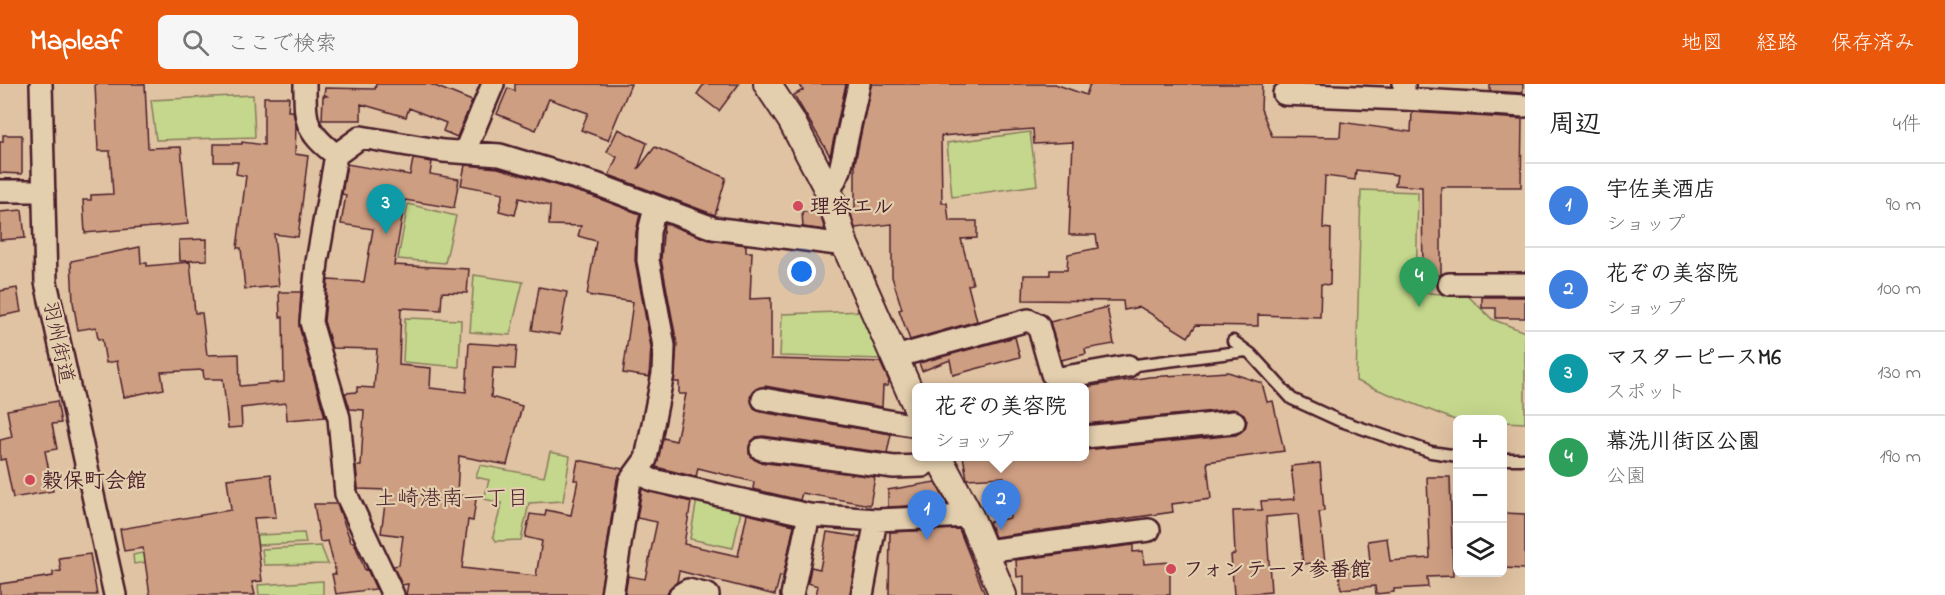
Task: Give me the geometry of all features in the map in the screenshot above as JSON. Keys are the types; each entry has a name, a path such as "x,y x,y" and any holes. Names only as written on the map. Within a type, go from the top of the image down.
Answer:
{"street":[{"name":"羽州街道","path":"41,84 46,282 115,595"},
{"path":"305,84 305,120 314,139 336,155"},
{"path":"465,151 493,84"},
{"path":"768,84 791,120 829,192 845,245 912,396"},
{"path":"829,192 840,171 859,84"},
{"path":"1284,94 1404,91 1525,106"},
{"path":"393,595 346,494 339,418 311,322 317,262 336,155 361,136 443,151 500,154 596,184 713,228 845,245"},
{"path":"0,191 44,191"},
{"path":"612,595 630,481 646,459 663,374 664,346 648,261 649,232 656,208"},
{"path":"1449,284 1525,284"},
{"path":"895,357 1028,320 1038,325 1052,374 1060,378 1128,366"},
{"path":"763,399 912,425"},
{"path":"1089,437 1234,422"},
{"path":"761,449 894,466 922,466 930,461"},
{"path":"941,461 970,516 1004,595"},
{"path":"638,472 652,480 809,515 876,520 970,516"},
{"path":"792,595 809,515"},
{"path":"862,595 876,520"},
{"path":"985,551 1149,530"},
{"path":"680,595 688,591 708,595"}],"lane":[{"path":"1233,341 1246,351 1292,399 1338,420 1431,452 1453,455"},
{"path":"1128,366 1246,351"},
{"path":"1507,459 1525,459"}],"green space":[{"path":"253,95 255,137 156,140 151,100"},
{"path":"1030,132 1037,185 952,197 947,143"},
{"path":"1361,190 1418,192 1416,292 1468,296 1492,319 1525,332 1525,423 1507,422 1507,415 1453,415 1453,419 1356,381"},
{"path":"408,204 456,216 445,263 398,259"},
{"path":"474,275 523,282 510,335 470,332"},
{"path":"865,311 882,359 780,356 782,314"},
{"path":"405,318 461,320 459,367 403,362"},
{"path":"550,452 570,456 563,501 529,503 521,540 496,541 493,536 502,503 484,499 489,480 476,477 480,465 544,477"},
{"path":"697,499 741,511 733,548 690,539"},
{"path":"304,533 306,543 256,545 134,564 133,555 216,537"},
{"path":"321,546 328,564 264,565 262,549"},
{"path":"323,581 323,595 259,595 258,585"}],"building":[{"path":"95,84 145,84 148,148 181,147 188,224 85,233 83,200 91,200 91,195 113,194 110,151 98,151"},
{"path":"376,84 430,84 472,101 457,137 443,131 446,123 409,108 406,117 361,104 361,120 322,120 323,96 327,96 324,94 325,88 375,89"},
{"path":"515,84 631,84 608,140 581,130 588,113 549,99 536,130 497,114 508,88 515,91"},
{"path":"704,84 739,84 719,111 697,94"},
{"path":"799,84 846,84 830,156 794,95 803,90"},
{"path":"871,84 1055,84 1086,95 1090,84 1262,84 1261,109 1272,136 1340,137 1341,122 1411,132 1412,112 1522,119 1521,187 1441,187 1441,275 1423,276 1422,187 1395,185 1397,175 1356,170 1355,180 1325,176 1323,228 1331,229 1330,285 1321,284 1320,317 1258,315 1258,326 1196,325 1188,337 1140,307 1124,310 1123,301 1023,300 1024,275 1050,275 1050,270 1067,270 1068,254 1098,248 1096,235 1069,235 1073,142 1034,144 1033,129 941,136 942,203 947,203 949,221 977,221 977,238 961,239 973,284 968,285 977,321 910,340 899,310 902,309 892,277 892,224 855,228 850,210 855,210 855,163"},
{"path":"1490,84 1523,84 1523,93 1490,91"},
{"path":"264,97 289,97 288,111 293,111 296,125 295,154 308,156 298,237 274,234 279,286 245,289 241,248 237,248 246,176 236,174 238,162 214,162 214,144 242,144 242,142 264,145"},
{"path":"618,129 647,143 638,169 655,147 726,178 715,215 609,175 617,157 607,152"},
{"path":"3,135 22,135 22,174 0,173 0,142 3,142"},
{"path":"413,159 432,162 430,174 459,179 454,208 405,200 394,265 469,269 467,293 442,292 441,310 401,308 399,365 431,368 430,388 466,392 469,343 517,346 515,369 493,368 491,397 522,406 507,465 459,456 457,494 476,499 473,521 468,520 462,568 536,576 542,541 525,537 530,514 545,516 546,510 571,515 578,480 574,480 578,460 623,469 617,479 600,595 406,595 408,584 402,585 393,566 399,565 403,536 381,533 387,490 358,489 356,466 361,466 364,410 350,409 345,393 357,392 357,387 374,388 377,349 332,348 324,321 328,280 364,282 373,229 341,224 346,195 342,194 347,164 410,175"},
{"path":"465,165 498,168 592,196 640,214 636,232 635,260 651,347 649,377 623,373 633,302 587,295 596,241 578,236 581,226 549,225 550,206 519,198 515,215 499,211 503,193 461,185"},
{"path":"22,210 25,238 0,240 0,212"},
{"path":"819,211 825,230 803,227 802,212"},
{"path":"664,223 709,240 746,245 746,252 752,252 750,299 771,298 771,359 880,362 889,381 888,386 883,386 882,407 765,386 754,390 750,397 754,408 761,412 891,434 887,453 763,436 756,437 749,447 749,454 759,462 875,477 870,505 802,493 800,500 753,489 754,482 698,468 696,477 656,467 663,438 676,441 686,394 679,394 679,382 674,382 677,344 661,259"},
{"path":"207,239 207,260 180,261 179,240"},
{"path":"140,247 141,263 147,263 147,266 190,262 195,313 202,313 207,355 239,354 240,386 284,382 283,317 280,317 279,292 301,292 299,326 325,417 287,420 286,403 241,408 242,427 228,428 223,379 204,379 203,370 161,372 164,389 124,397 117,361 106,363 102,339 98,339 96,327 78,330 73,302 71,261"},
{"path":"539,287 567,292 560,335 532,330"},
{"path":"17,288 21,312 0,316 0,291"},
{"path":"1482,297 1525,297 1525,318 1496,318 1496,308 1482,308"},
{"path":"1107,307 1114,344 1085,349 1086,354 1061,360 1050,322"},
{"path":"1015,337 1020,357 953,375 950,360 922,371 919,363"},
{"path":"1228,372 1262,383 1267,402 1273,401 1284,451 1207,462 1211,499 1172,504 1173,512 995,537 989,522 1010,518 1004,477 967,479 964,461 1089,461 1089,450 1236,435 1245,428 1247,421 1244,414 1233,409 1089,424 1089,386 1149,377"},
{"path":"57,401 61,423 52,424 57,449 45,451 53,491 13,498 5,459 0,460 0,440 12,437 7,410"},
{"path":"1320,463 1324,511 1319,512 1325,562 1303,564 1298,514 1266,517 1271,592 1234,595 1231,555 1235,554 1233,511 1262,510 1261,501 1295,499 1291,466"},
{"path":"271,474 276,517 254,518 262,581 252,582 255,595 150,595 143,548 124,551 120,529 231,510 227,479"},
{"path":"1427,477 1450,477 1453,576 1427,577 1428,587 1394,589 1394,592 1376,594 1375,586 1341,589 1338,566 1370,562 1368,541 1387,538 1390,561 1430,558"},
{"path":"935,482 947,504 888,507 888,490"},
{"path":"642,489 691,502 684,544 738,556 747,514 794,525 783,577 780,576 775,595 679,571 677,582 669,589 667,595 625,595 628,576 645,579 657,522 637,518"},
{"path":"314,504 337,504 351,542 354,542 365,570 367,569 376,589 336,594 332,574 336,574 328,541 320,542"},
{"path":"1507,513 1525,514 1525,569 1507,568"},
{"path":"959,529 985,595 889,595 890,532"},
{"path":"827,532 860,537 850,595 816,595 818,586 808,583 811,567 820,569"},
{"path":"1133,545 1133,552 1143,551 1144,564 1170,562 1170,595 1024,595 1024,576 1017,577 1016,560"},
{"path":"90,554 97,595 0,595 0,584 53,576 53,572 61,571 59,558"}],"place":[{"name":"理容エル","path":"798,206"},
{"name":"マスターピースM6","path":"386,234"},
{"name":"幕洗川街区公園","path":"1419,307"},
{"name":"穀保町会館","path":"30,480"},
{"name":"花ぞの美容院","path":"1001,530"},
{"name":"宇佐美酒店","path":"927,540"},
{"name":"フォンテーヌ参番館","path":"1171,569"}],"district":[{"name":"土崎港南一丁目","path":"452,497"}]}
